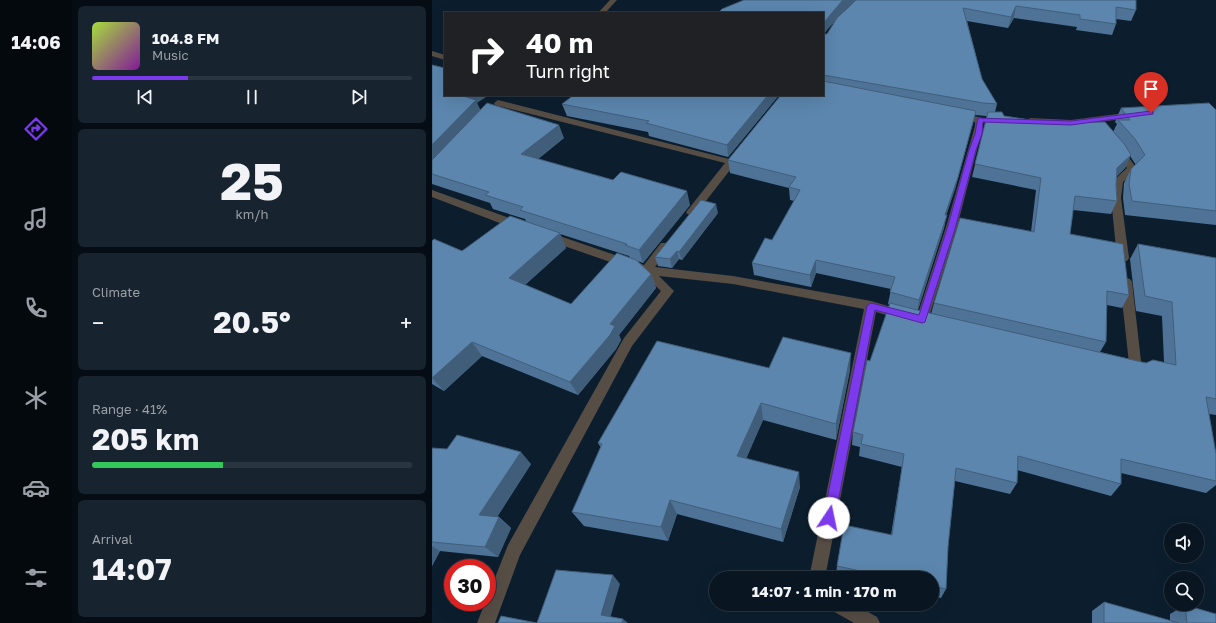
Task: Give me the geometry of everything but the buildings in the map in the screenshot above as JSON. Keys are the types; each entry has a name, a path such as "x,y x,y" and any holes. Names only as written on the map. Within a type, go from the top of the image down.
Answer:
{"street":[{"path":"602,12 614,0"},
{"path":"432,53 444,58"},
{"path":"507,96 495,106 731,162"},
{"path":"922,320 951,229 972,150 984,120 945,113"},
{"path":"1018,121 1071,123 1144,114"},
{"path":"1094,120 1104,132"},
{"path":"684,222 746,144"},
{"path":"1114,144 1132,169 1118,181 1116,198 1136,370 1120,366"},
{"path":"432,193 646,270 733,280 871,306 937,324"},
{"path":"646,270 670,240"},
{"path":"486,623 514,551 628,342 668,291 646,270"},
{"path":"818,571 871,306"},
{"path":"850,611 871,623"}],"route":[{"path":"829,518 871,306 922,320 951,229 972,150 979,134 980,120 1071,123 1151,113"}]}
